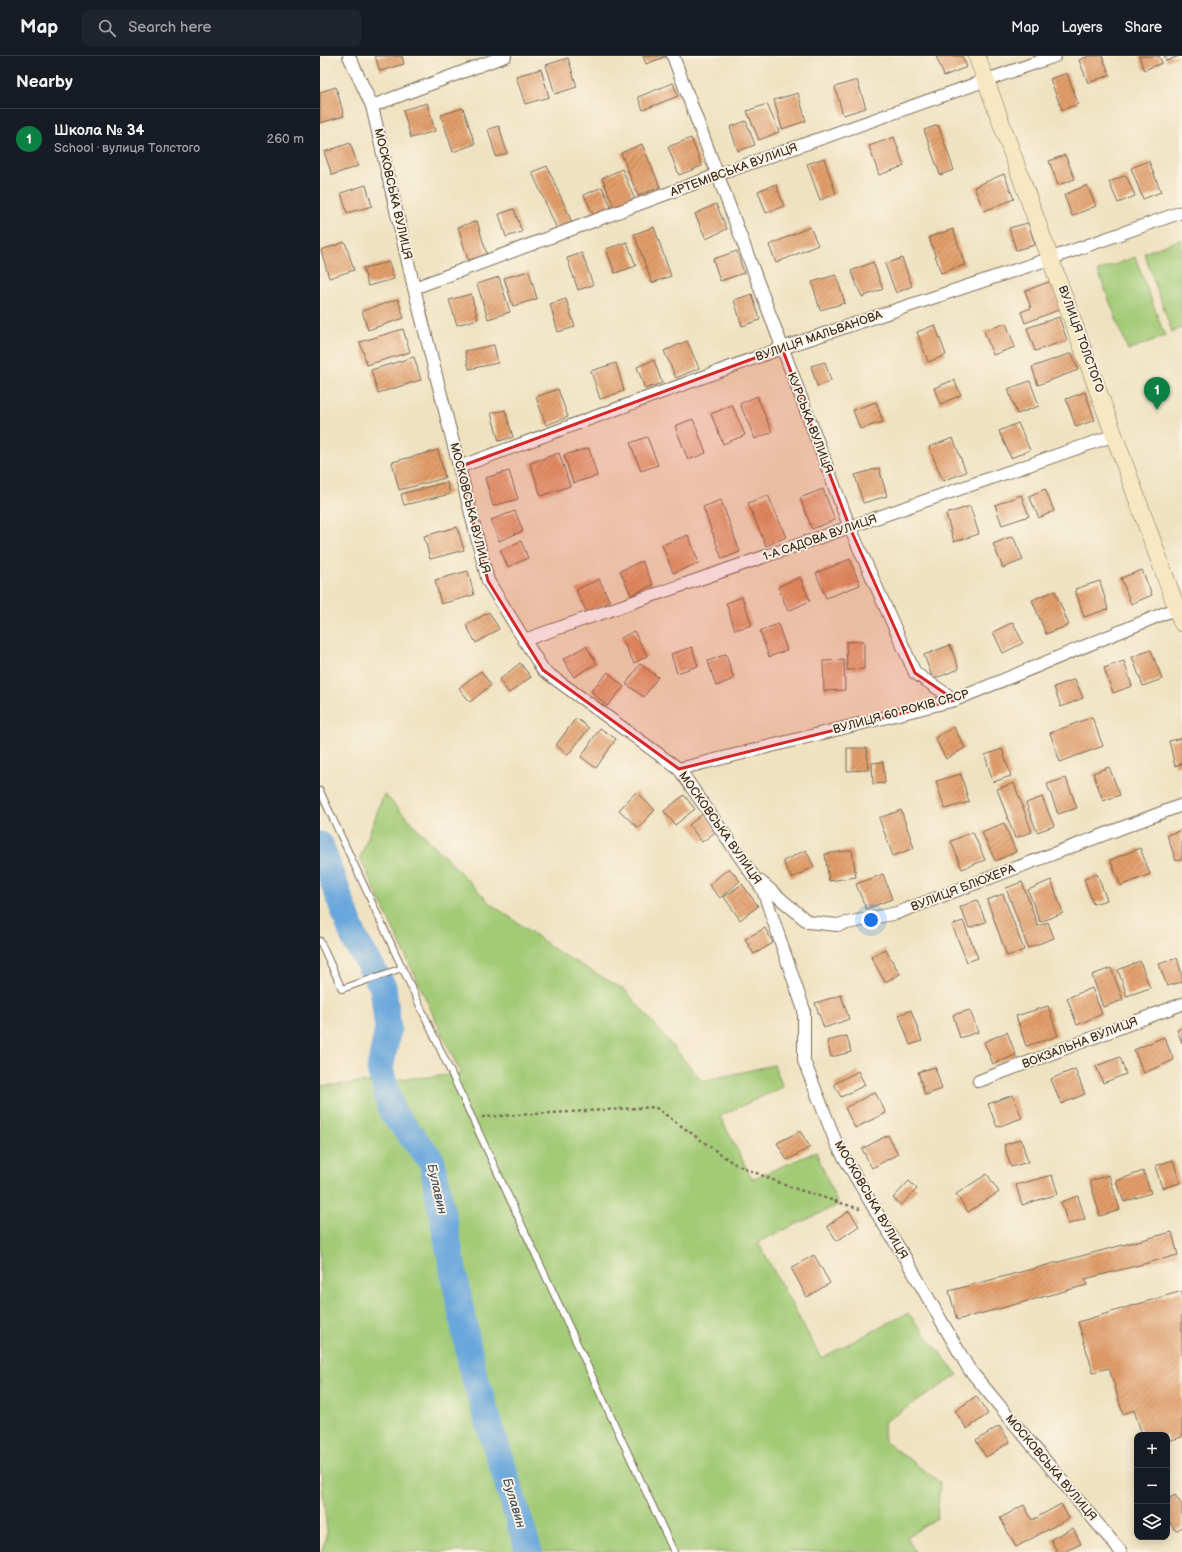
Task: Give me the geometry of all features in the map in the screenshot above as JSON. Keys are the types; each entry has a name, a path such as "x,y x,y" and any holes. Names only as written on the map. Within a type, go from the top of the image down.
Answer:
{"street":[{"name":"МОСКОВСЬКА ВУЛИЦЯ","path":"349,56 372,106 414,288 488,581 543,670 679,769 763,890 804,1010 804,1061 837,1144 969,1369 1121,1552"},
{"path":"372,106 505,56"},
{"name":"КУРСЬКА ВУЛИЦЯ","path":"672,56 850,528 915,673 955,700"},
{"name":"ВУЛИЦЯ ТОЛСТОГО","path":"977,56 1180,612"},
{"name":"АРТЕМІВСЬКА ВУЛИЦЯ","path":"414,288 717,175 1055,56"},
{"name":"ВУЛИЦЯ МАЛЬВАНОВА","path":"459,467 782,348 1052,258 1182,212"},
{"name":"1-А САДОВА ВУЛИЦЯ","path":"524,640 1115,435"},
{"name":"ВУЛИЦЯ 60 РОКІВ СРСР","path":"679,769 955,700 1180,612"},
{"name":"ВУЛИЦЯ БЛЮХЕРА","path":"753,875 808,922 837,925 897,913 1182,805"},
{"name":"ВОКЗАЛЬНА ВУЛИЦЯ","path":"978,1081 1182,1004"}],"lane":[{"path":"320,791 674,1552"},
{"path":"320,941 342,989 402,968"}],"path":[{"path":"471,1118 655,1106 733,1164 788,1186 878,1215"}],"highlighted area":[{"path":"782,348 850,528 915,673 955,700 679,769 543,670 488,581 459,467"}],"green space":[{"path":"1182,239 1182,328 1172,332 1144,253"},
{"path":"1135,257 1165,336 1128,350 1098,271"},
{"path":"384,794 490,903 560,953 625,990 702,1081 774,1065 783,1087 720,1116 752,1179 816,1152 838,1205 758,1242 821,1358 908,1313 958,1375 884,1422 884,1441 940,1482 937,1518 907,1537 915,1552 322,1552 327,1532 320,1462 320,1086 461,1074 360,858"}],"building":[{"path":"375,56 402,56 404,64 380,71"},
{"path":"643,56 667,56 646,64"},
{"path":"936,56 962,56 967,67 944,76"},
{"path":"1089,56 1102,56 1110,75 1088,83 1079,60"},
{"path":"1139,56 1159,56 1162,63 1144,70"},
{"path":"1164,56 1179,56 1167,61"},
{"path":"568,58 577,87 555,94 546,65"},
{"path":"541,69 549,97 525,104 516,76"},
{"path":"1067,73 1078,104 1062,110 1050,79"},
{"path":"857,80 866,108 843,115 835,87"},
{"path":"673,83 678,96 643,110 638,97"},
{"path":"336,87 344,116 320,123 320,92"},
{"path":"798,93 806,121 782,129 774,100"},
{"path":"427,103 435,131 411,138 403,110"},
{"path":"767,104 779,132 759,140 747,111"},
{"path":"463,108 475,144 453,152 441,115"},
{"path":"746,121 755,145 738,151 730,127"},
{"path":"938,125 954,170 940,175 924,130"},
{"path":"499,126 507,153 496,157 488,129"},
{"path":"894,137 904,166 879,175 869,146"},
{"path":"691,138 702,166 679,175 668,147"},
{"path":"350,143 358,166 332,175 324,152"},
{"path":"642,144 660,187 638,196 621,153"},
{"path":"1065,155 1075,179 1058,185 1049,161"},
{"path":"824,158 836,194 820,200 807,164"},
{"path":"1149,161 1161,192 1143,199 1131,168"},
{"path":"547,166 572,222 557,229 532,172"},
{"path":"622,169 635,200 615,209 602,178"},
{"path":"1004,174 1014,199 984,211 974,187"},
{"path":"1126,175 1135,196 1118,203 1109,182"},
{"path":"776,184 784,206 766,213 758,191"},
{"path":"366,185 372,206 347,213 341,193"},
{"path":"1087,185 1096,206 1072,216 1064,195"},
{"path":"602,187 612,209 595,218 584,195"},
{"path":"716,204 727,229 706,239 695,214"},
{"path":"514,209 522,232 506,237 499,214"},
{"path":"477,221 487,255 468,260 458,227"},
{"path":"1028,223 1035,245 1016,250 1009,228"},
{"path":"654,227 671,276 652,283 634,234"},
{"path":"810,227 818,245 776,263 769,245"},
{"path":"953,229 965,265 941,273 929,237"},
{"path":"345,242 354,270 329,278 321,250"},
{"path":"627,242 636,266 615,273 606,249"},
{"path":"737,251 744,273 720,281 713,259"},
{"path":"582,253 593,285 578,290 567,258"},
{"path":"902,258 912,286 896,293 885,264"},
{"path":"389,262 394,279 368,286 363,268"},
{"path":"873,262 883,289 862,297 851,271"},
{"path":"529,271 537,299 513,306 504,278"},
{"path":"836,275 845,303 820,310 812,282"},
{"path":"499,277 510,312 488,319 477,284"},
{"path":"1051,281 1061,309 1025,323 1021,312 1031,308 1025,291"},
{"path":"471,294 478,319 457,325 449,300"},
{"path":"752,294 760,320 742,326 734,300"},
{"path":"398,299 404,318 368,330 362,311"},
{"path":"566,299 575,327 558,332 550,304"},
{"path":"1059,317 1067,340 1035,351 1027,328"},
{"path":"1006,323 1015,347 993,355 984,331"},
{"path":"935,325 946,355 928,362 917,332"},
{"path":"403,329 410,352 367,365 360,342"},
{"path":"687,341 699,368 676,378 664,351"},
{"path":"494,345 498,363 469,369 465,351"},
{"path":"1072,353 1078,370 1038,385 1032,367"},
{"path":"414,357 421,380 378,393 371,370"},
{"path":"654,360 662,383 645,389 637,367"},
{"path":"825,362 831,381 817,386 811,366"},
{"path":"616,363 624,391 600,399 591,371"},
{"path":"954,380 961,395 940,404 934,388"},
{"path":"1030,381 1039,406 1017,414 1008,389"},
{"path":"558,389 568,417 546,425 536,397"},
{"path":"1085,392 1095,420 1076,427 1066,399"},
{"path":"757,396 772,432 755,439 740,404"},
{"path":"876,402 883,422 860,429 853,410"},
{"path":"732,405 745,435 723,444 711,414"},
{"path":"505,410 513,437 499,441 491,413"},
{"path":"693,419 706,453 688,460 675,426"},
{"path":"1018,423 1030,450 1011,458 999,431"},
{"path":"647,437 658,465 641,471 630,443"},
{"path":"953,438 966,472 943,481 929,447"},
{"path":"589,448 597,476 573,483 564,455"},
{"path":"438,450 445,478 399,490 392,462"},
{"path":"559,453 570,486 541,496 530,463"},
{"path":"879,468 887,496 863,503 855,475"},
{"path":"509,471 518,499 493,506 485,478"},
{"path":"447,482 450,494 404,505 401,494"},
{"path":"823,489 835,520 812,529 800,498"},
{"path":"1045,489 1054,511 1039,518 1029,496"},
{"path":"768,495 786,537 766,546 748,503"},
{"path":"1021,495 1029,516 1002,525 995,505"},
{"path":"721,500 740,552 722,559 703,507"},
{"path":"970,506 979,534 954,542 946,514"},
{"path":"515,511 523,531 499,541 491,520"},
{"path":"457,527 464,550 430,559 424,536"},
{"path":"688,535 699,563 673,573 662,545"},
{"path":"1013,536 1023,560 1003,568 993,544"},
{"path":"521,541 528,558 508,567 500,550"},
{"path":"850,559 860,585 826,598 816,573"},
{"path":"642,561 653,585 631,595 620,571"},
{"path":"1142,570 1152,595 1131,604 1121,578"},
{"path":"468,571 474,595 441,604 435,580"},
{"path":"800,577 810,601 788,611 778,587"},
{"path":"599,579 610,602 587,613 576,590"},
{"path":"1100,581 1108,609 1084,617 1075,589"},
{"path":"1055,591 1069,625 1046,634 1032,600"},
{"path":"742,597 752,625 735,630 726,603"},
{"path":"489,612 499,629 476,643 466,625"},
{"path":"1013,622 1023,643 1003,653 993,632"},
{"path":"778,624 787,650 769,657 760,631"},
{"path":"634,631 647,656 634,663 621,638"},
{"path":"864,641 864,669 847,670 846,642"},
{"path":"950,645 959,669 933,679 924,655"},
{"path":"586,646 597,663 574,677 563,659"},
{"path":"692,647 698,666 677,673 671,654"},
{"path":"1151,650 1162,679 1143,686 1132,657"},
{"path":"726,654 734,679 716,686 708,661"},
{"path":"844,660 845,690 824,691 823,661"},
{"path":"1124,661 1132,686 1113,693 1104,668"},
{"path":"520,663 531,677 509,693 499,680"},
{"path":"640,664 658,677 644,697 626,684"},
{"path":"481,671 491,685 470,702 459,688"},
{"path":"608,672 624,687 607,706 591,691"},
{"path":"1075,679 1083,698 1061,707 1054,687"},
{"path":"1092,717 1103,746 1060,762 1050,733"},
{"path":"576,718 589,728 568,755 556,745"},
{"path":"954,727 965,748 946,759 935,738"},
{"path":"600,728 616,739 596,768 581,757"},
{"path":"1182,738 1182,764 1175,766 1169,741"},
{"path":"847,748 867,748 868,770 847,771"},
{"path":"1002,749 1011,776 993,782 985,755"},
{"path":"883,762 885,783 873,784 872,763"},
{"path":"1109,767 1120,795 1103,801 1093,773"},
{"path":"961,774 969,802 945,809 936,781"},
{"path":"1066,778 1077,808 1058,814 1047,784"},
{"path":"1014,783 1032,832 1015,838 997,789"},
{"path":"636,792 655,810 638,828 619,810"},
{"path":"684,795 695,809 675,825 664,811"},
{"path":"1042,797 1054,826 1037,832 1026,803"},
{"path":"901,810 914,848 893,856 879,818"},
{"path":"704,813 718,830 702,842 689,825"},
{"path":"1004,823 1016,852 995,861 982,832"},
{"path":"1182,830 1182,859 1176,861 1167,835"},
{"path":"973,832 985,860 962,869 951,841"},
{"path":"1140,848 1150,874 1121,886 1110,860"},
{"path":"806,850 814,867 791,878 783,861"},
{"path":"852,850 856,877 829,881 825,854"},
{"path":"729,868 740,881 720,898 709,885"},
{"path":"883,874 892,899 866,909 856,884"},
{"path":"1097,874 1107,900 1093,904 1084,879"},
{"path":"1051,880 1063,913 1040,922 1028,890"},
{"path":"1022,882 1038,926 1048,922 1054,938 1028,948 1006,888"},
{"path":"742,884 758,906 740,920 724,897"},
{"path":"1003,894 1024,950 1007,956 987,900"},
{"path":"977,900 986,922 969,928 960,907"},
{"path":"963,921 978,958 967,962 952,925"},
{"path":"765,928 773,943 754,954 745,939"},
{"path":"885,949 900,974 885,982 871,957"},
{"path":"1177,958 1182,975 1182,982 1167,986 1159,964"},
{"path":"1140,961 1150,988 1127,996 1118,970"},
{"path":"1111,968 1123,1000 1103,1007 1092,975"},
{"path":"1092,988 1102,1014 1077,1025 1067,998"},
{"path":"841,995 849,1019 824,1028 815,1003"},
{"path":"1048,1006 1058,1036 1026,1046 1016,1016"},
{"path":"911,1010 922,1041 910,1045 899,1015"},
{"path":"970,1010 978,1032 960,1038 953,1015"},
{"path":"1182,1028 1182,1043 1177,1030"},
{"path":"1007,1032 1016,1055 993,1064 984,1042"},
{"path":"847,1036 851,1052 831,1057 827,1041"},
{"path":"1164,1037 1174,1060 1144,1073 1134,1050"},
{"path":"1120,1057 1126,1074 1103,1083 1096,1066"},
{"path":"935,1067 942,1089 925,1095 918,1072"},
{"path":"1075,1069 1085,1094 1061,1104 1051,1079"},
{"path":"858,1071 865,1085 841,1097 834,1084"},
{"path":"875,1092 886,1113 855,1128 845,1108"},
{"path":"1013,1095 1022,1118 997,1127 988,1104"},
{"path":"800,1131 810,1147 787,1160 777,1143"},
{"path":"888,1135 898,1154 872,1168 862,1149"},
{"path":"1021,1139 1028,1162 1011,1167 1004,1145"},
{"path":"1173,1160 1180,1183 1162,1188 1155,1166"},
{"path":"1143,1171 1151,1193 1124,1202 1116,1181"},
{"path":"987,1174 999,1192 968,1212 956,1194"},
{"path":"1052,1175 1058,1194 1022,1205 1016,1185"},
{"path":"1109,1175 1120,1210 1100,1216 1090,1181"},
{"path":"909,1181 917,1189 901,1205 893,1198"},
{"path":"1078,1196 1085,1219 1068,1224 1061,1202"},
{"path":"849,1211 859,1226 837,1241 827,1226"},
{"path":"1172,1232 1178,1255 1085,1279 1087,1285 957,1320 949,1291"},
{"path":"814,1255 830,1283 807,1297 791,1268"},
{"path":"1182,1291 1182,1437 1170,1440 1170,1432 1141,1432 1134,1410 1123,1414 1109,1368 1093,1372 1078,1322"},
{"path":"976,1396 988,1414 967,1429 955,1411"},
{"path":"999,1426 1010,1442 986,1457 976,1441"},
{"path":"1175,1495 1182,1505 1182,1527 1176,1531 1170,1523 1170,1498"},
{"path":"1061,1504 1069,1518 1016,1547 1000,1518 1024,1505 1032,1520"},
{"path":"1073,1528 1081,1544 1064,1552 1057,1552 1051,1539"}],"waterway":[{"name":"Булавин","path":"320,845 355,940 383,987 388,1029 380,1069 392,1112 432,1161 473,1372 529,1552"}],"place":[{"name":"Школа № 34","path":"1157,410"}]}
